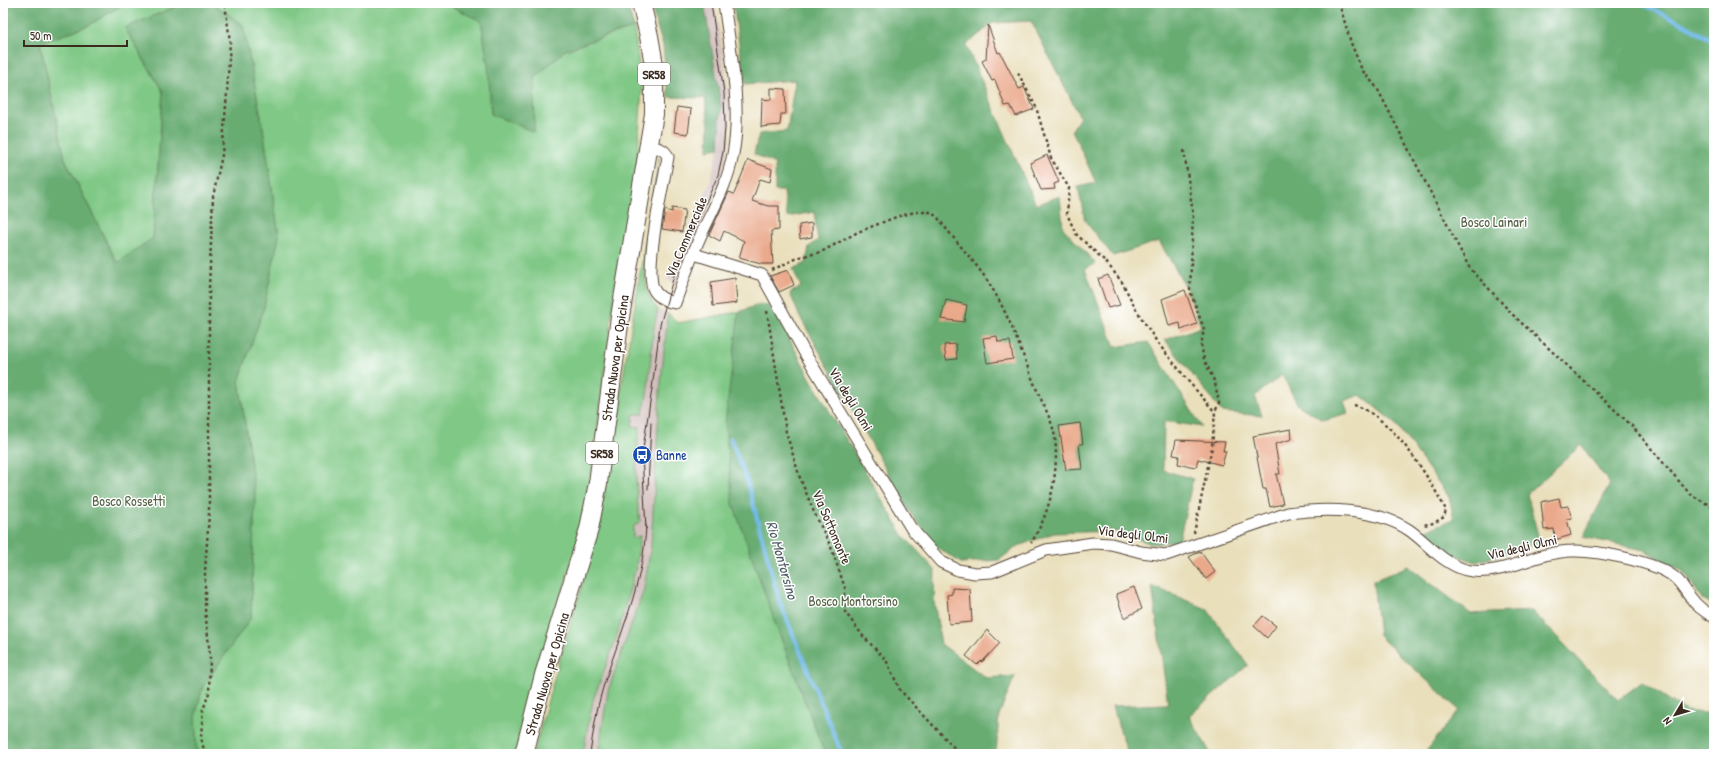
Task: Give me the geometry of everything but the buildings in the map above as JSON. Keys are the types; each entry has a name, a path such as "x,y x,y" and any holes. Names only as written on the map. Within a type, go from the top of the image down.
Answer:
{"main road":[{"name":"Strada Nuova per Opicina","path":"524,754 544,675 591,522 608,416 626,280 650,146 654,114 654,65 641,3"}],"street":[{"name":"Via Commerciale","path":"650,146 666,152 668,157 652,261 653,287 657,295 665,300 675,303 694,254 721,194 734,153 736,122 735,90 724,3"},
{"path":"694,254 762,274"},
{"name":"Via degli Olmi","path":"762,274 769,283 800,345 911,528 941,562 958,570 975,573 992,572 1046,550 1093,543 1111,544 1142,552 1166,555 1191,548 1277,516 1305,511 1367,514 1379,517 1408,529 1451,564 1477,572 1492,570 1553,553 1574,551 1630,559 1660,569 1674,576 1701,609 1714,617"}],"path":[{"path":"205,754 201,738 203,710 209,693 210,656 205,609 205,571 209,514 208,288 214,196 222,155 227,93 230,42 225,3"},
{"path":"1339,3 1350,43 1362,70 1377,88 1469,266 1513,315 1632,425 1690,494 1714,508"},
{"path":"1018,73 1036,108 1051,158 1069,188 1068,214 1076,234 1106,262 1122,282 1137,311 1157,342 1215,412"},
{"path":"1184,150 1193,214 1190,291 1204,329 1201,345 1204,360 1215,383 1219,403 1215,412 1212,447 1191,548"},
{"path":"762,274 800,257 821,252 858,232 896,217 915,212 931,212 938,218 982,272 998,301 1012,328 1055,436 1055,468 1046,511 1038,531 1019,560"},
{"name":"Via Sottomonte","path":"766,306 786,432 800,478 831,547 845,588 845,612 863,636 886,660 900,690 960,754"},
{"path":"1354,405 1372,413 1402,444 1436,491 1446,510 1444,517 1439,521 1408,529"}],"shaded area":[{"path":"704,3 715,3 730,101 730,139 723,175 677,285 667,279 709,185 719,148 708,25"},
{"path":"658,309 668,313 666,320 651,546 644,589 608,691 598,754 583,754 593,700 617,636 636,567 639,537 633,539 633,527 640,522 636,492 635,461 640,427 632,426 634,414 646,401 651,350"}],"green space":[{"name":"Bosco Rossetti","path":"3,3 125,3 89,25 40,43 65,159 117,263 153,238 163,92 125,28 184,3 212,3 243,25 263,128 279,236 264,307 239,381 255,494 251,618 203,686 195,717 197,754 3,754"},
{"path":"125,3 184,3 125,28 163,92 153,238 117,263 65,159 40,43 89,25"},
{"path":"212,3 444,3 481,20 488,64 533,132 535,78 565,50 634,28 642,87 637,168 617,277 593,464 578,539 516,754 197,754 195,717 203,686 251,617 255,494 239,381 264,307 279,236 263,128 243,25"},
{"path":"444,3 627,3 634,28 565,50 535,78 534,132 491,114 488,64 481,21"},
{"path":"650,3 704,3 721,105 719,148 708,150 709,126 705,98 668,97 663,46"},
{"name":"Bosco Lainari","path":"733,3 780,3 791,9 794,3 1714,3 1714,606 1703,600 1684,572 1644,550 1583,537 1610,484 1581,445 1527,494 1540,543 1476,562 1452,554 1424,531 1454,519 1449,497 1395,423 1360,395 1344,401 1348,413 1323,420 1298,405 1282,375 1255,396 1262,416 1222,412 1165,340 1201,327 1186,287 1159,241 1113,256 1085,221 1078,187 1096,183 1072,130 1080,117 1031,21 993,23 966,45 1036,205 1060,196 1063,228 1096,264 1085,269 1115,347 1148,342 1202,427 1164,421 1163,470 1193,479 1179,541 1152,544 1113,531 1054,533 1018,546 999,560 961,563 938,548 911,514 799,315 790,293 801,287 793,269 806,263 809,247 818,240 814,212 787,217 784,191 775,191 775,164 754,154 759,134 787,131 795,80 745,84"},
{"path":"659,157 645,260 649,297 658,309 653,335 646,401 643,414 634,414 632,426 640,427 636,474 640,522 633,527 633,538 640,536 636,567 617,636 593,700 583,754 533,754 584,579 601,511"},
{"name":"Bosco Montorsino","path":"760,304 769,306 782,325 814,385 903,535 935,570 934,601 941,644 986,678 1015,676 999,715 996,754 825,754 774,620 733,504 725,423 739,312"},
{"path":"739,312 734,357 774,620 825,754 598,754 608,691 644,589 651,546 660,391 668,313 678,323"},
{"path":"1408,566 1471,614 1532,611 1618,700 1642,682 1686,711 1714,714 1714,754 1424,754 1459,710 1379,636 1373,581"},
{"path":"1152,586 1207,609 1248,665 1189,716 1211,754 1128,754 1112,706 1168,704"}],"waterway":[{"path":"1641,3 1709,38 1714,39"},
{"name":"Rio Montorsino","path":"730,438 747,481 779,600 842,754"}],"tram line":[{"path":"646,529 642,455 660,325 675,272 718,175 723,152 725,128 724,93 711,3"},
{"path":"648,489 651,423"},
{"path":"590,754 600,699 636,589 641,568 646,525"}],"place":[{"name":"Banne","path":"642,455"}]}
